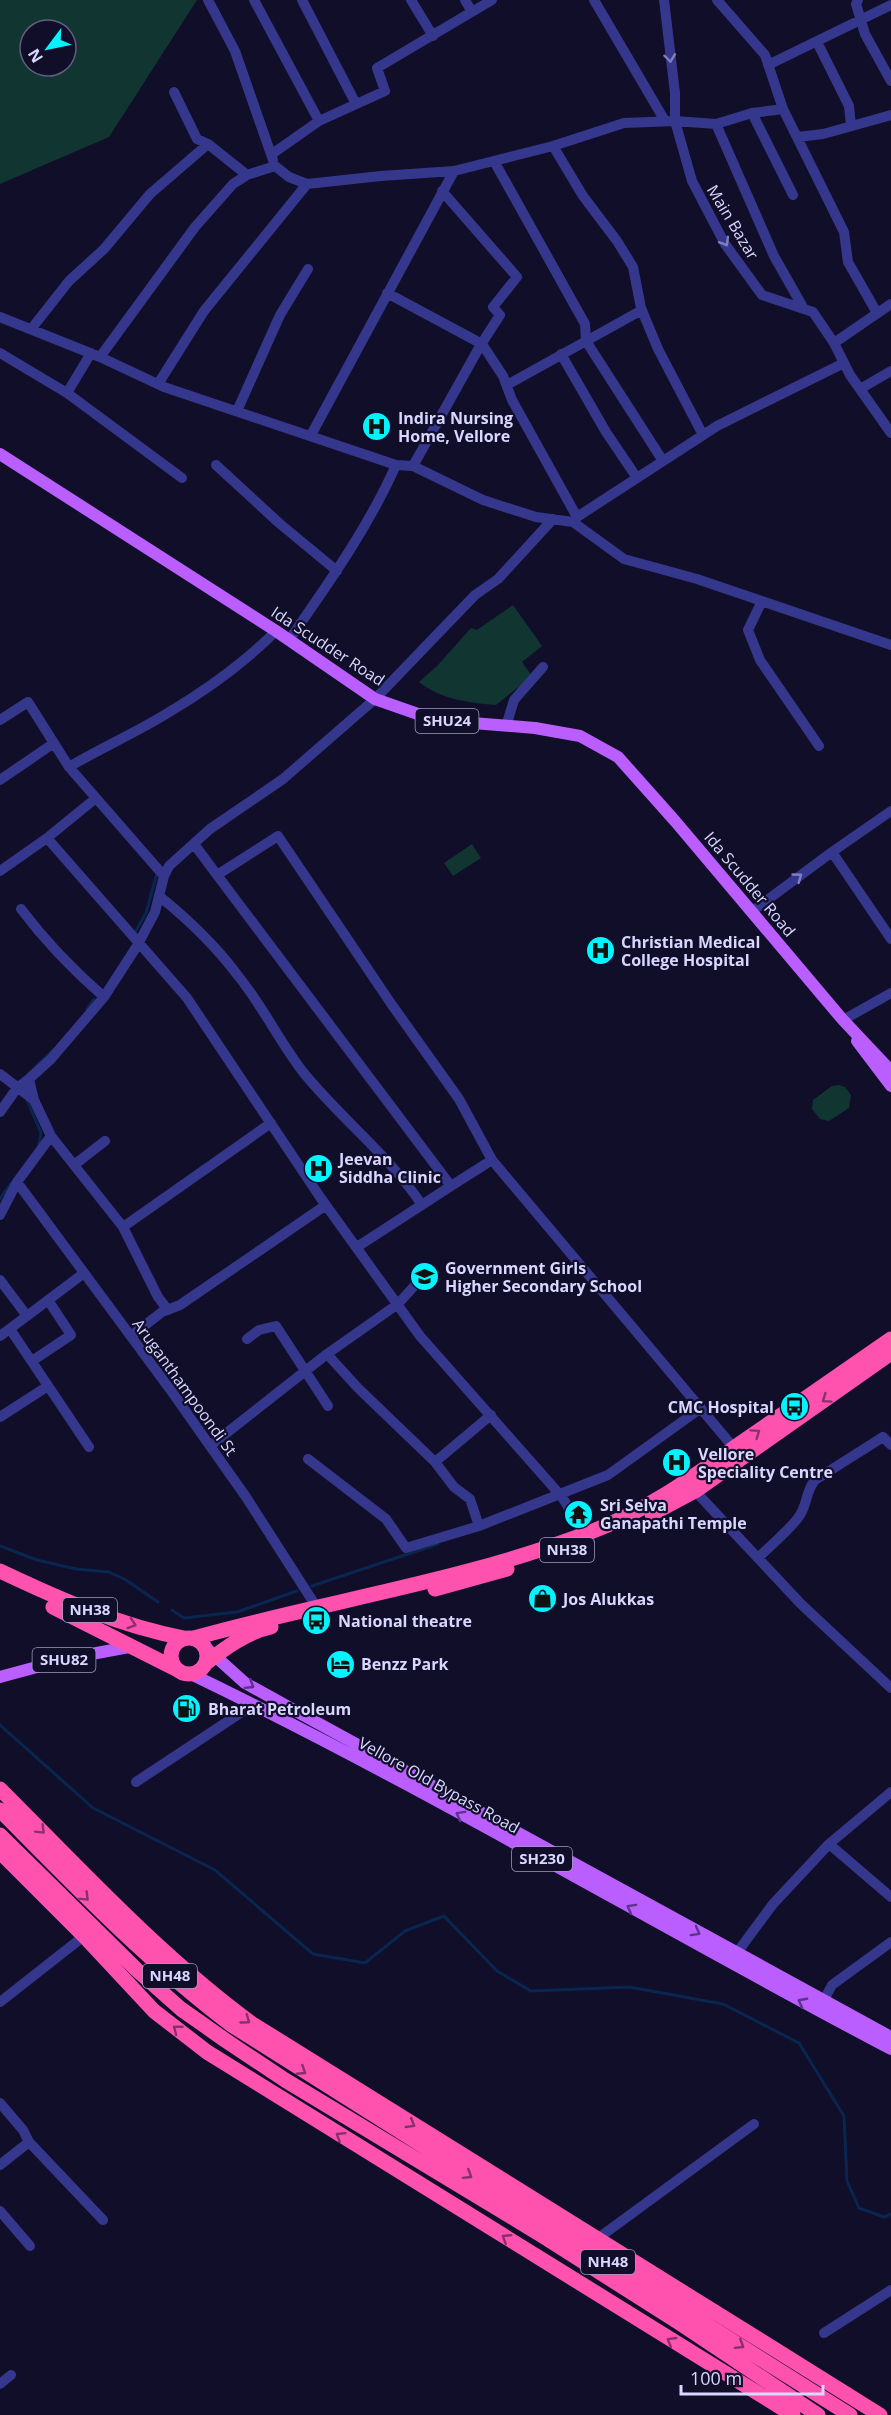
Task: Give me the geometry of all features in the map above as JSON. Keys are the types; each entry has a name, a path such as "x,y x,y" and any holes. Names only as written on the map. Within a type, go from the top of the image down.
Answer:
{"highway":[{"name":"NH38","path":"588,1538 688,1481 734,1448 891,1350"},
{"name":"NH38","path":"201,1648 319,1611 467,1582 640,1520 695,1491 891,1350"},
{"name":"NH38","path":"0,1571 71,1604 201,1648 319,1611"},
{"name":"NH38","path":"0,1582 98,1629 129,1647 191,1674 200,1671 201,1648"},
{"path":"176,1669 171,1654 175,1644 201,1648"},
{"path":"0,1789 204,1989 255,2026 550,2218 597,2239 880,2415"},
{"name":"NH48","path":"0,1810 120,1931 186,1991 232,2026 550,2218 850,2415"},
{"name":"NH48","path":"0,1835 137,1970 181,2009 285,2080 658,2309 818,2415"},
{"path":"0,1852 84,1936 154,2011 207,2052 793,2415"}],"main road":[{"name":"Ida Scudder Road","path":"0,454 289,640 375,699 435,720 506,726 580,736 618,757 843,1020"},
{"name":"SHU24","path":"843,1020 891,1071"},
{"name":"SHU24","path":"843,1020 866,1056 891,1086"},
{"name":"SHU82","path":"0,1677 70,1658 129,1647"},
{"name":"Vellore Old Bypass Road","path":"201,1648 245,1683 891,2037"},
{"name":"Vellore Old Bypass Road","path":"191,1674 254,1704 891,2049"}],"street":[{"path":"208,0 235,51 275,166 289,177 307,184 454,171 553,146 624,123 670,121 717,124 752,113 783,109"},
{"path":"254,0 319,121"},
{"path":"302,0 356,104"},
{"path":"411,0 433,36"},
{"path":"465,0 472,12"},
{"path":"272,154 319,121 385,91 377,68 492,0"},
{"path":"594,0 670,121"},
{"name":"Main Bazar","path":"664,0 675,93 670,121 692,181 725,244 762,295 813,312 860,389 891,433"},
{"path":"717,0 765,55 783,109 844,232 848,262 877,313"},
{"path":"858,0 860,19 865,34 891,81"},
{"path":"768,65 891,5"},
{"path":"817,42 849,106 851,126"},
{"path":"174,92 197,139 247,175"},
{"path":"752,113 793,195"},
{"path":"798,137 823,134 891,114"},
{"path":"717,124 774,256 804,309"},
{"path":"32,328 69,281 104,249 150,194 207,144"},
{"path":"553,146 583,196 617,241 633,267 642,310 658,349 703,435"},
{"path":"494,161 585,324 586,341 663,461"},
{"path":"67,393 195,227 233,184 247,175 275,166"},
{"path":"311,435 454,171"},
{"path":"159,384 204,311 307,184"},
{"path":"413,466 500,315 493,307 517,277 442,192"},
{"path":"237,411 280,315 308,269"},
{"path":"387,293 482,344 503,376 575,519 624,559 697,579 891,645"},
{"path":"834,343 891,304"},
{"path":"507,385 642,310"},
{"path":"0,317 32,328 159,384 396,465 413,466 483,500 536,517 554,519 575,519 717,426 844,363"},
{"path":"0,353 67,393 182,478"},
{"path":"561,354 606,432 637,478"},
{"path":"860,389 891,371"},
{"path":"216,465 279,523 338,571"},
{"path":"289,640 338,571 378,505 396,465"},
{"path":"0,1112 17,1088 51,1059 104,997 138,944 155,912 164,876 169,866 210,829 283,780 375,699 475,595 498,579 554,519"},
{"path":"762,601 748,630 760,660 819,746"},
{"path":"69,767 164,716 211,686 276,632"},
{"path":"506,726 514,700 543,667"},
{"path":"0,720 28,702 69,767 164,876"},
{"path":"0,780 54,743"},
{"path":"0,871 47,838 96,798"},
{"path":"751,912 891,811"},
{"path":"217,875 278,836 392,1005 459,1099 492,1160 734,1448"},
{"path":"47,838 187,998 326,1205 420,1336 559,1493 588,1538"},
{"path":"194,844 451,1186"},
{"path":"832,852 891,939"},
{"path":"159,896 187,918 240,977 303,1071 332,1105 403,1177 422,1205"},
{"path":"21,909 43,938 104,997"},
{"path":"843,1020 891,993"},
{"path":"0,1074 34,1100"},
{"path":"29,1079 34,1100 51,1136 123,1227 158,1297 168,1310"},
{"path":"123,1227 271,1123"},
{"path":"0,1215 17,1182 51,1136"},
{"path":"74,1165 105,1141"},
{"path":"357,1247 492,1160"},
{"name":"Aruganthampoondi St","path":"17,1182 131,1335 246,1497 319,1611"},
{"path":"131,1335 168,1310 180,1305 326,1205"},
{"path":"0,1336 84,1273"},
{"path":"210,1446 327,1354 398,1304 425,1274"},
{"path":"0,1280 27,1316"},
{"path":"32,1361 71,1335 48,1300"},
{"path":"247,1339 259,1330 276,1326 328,1406"},
{"path":"10,1329 89,1447"},
{"path":"327,1354 358,1388 435,1462 454,1487 470,1499 479,1526"},
{"path":"0,1417 48,1386"},
{"path":"308,1459 386,1520 406,1548 479,1526 608,1475 701,1408"},
{"path":"435,1462 491,1415"},
{"path":"758,1558 798,1518 807,1504 808,1489 815,1480 883,1437 891,1445"},
{"path":"695,1491 801,1604 891,1688"},
{"path":"136,1782 254,1704"},
{"path":"736,1954 773,1904 830,1844 891,1792"},
{"path":"830,1844 891,1897"},
{"path":"0,2002 84,1936"},
{"path":"825,1998 832,1985 891,1942"},
{"path":"0,2103 23,2130 29,2142 103,2220"},
{"path":"597,2239 754,2124"},
{"path":"0,2165 29,2142"},
{"path":"0,2211 30,2246"},
{"path":"824,2333 891,2290"},
{"path":"0,2384 10,2375"}],"green space":[{"path":"0,0 197,0 109,137 0,184"},
{"path":"513,605 542,646 522,662 532,676 496,705 445,696 419,682 438,665 471,628 477,630"},
{"path":"472,844 481,858 453,876 444,863"},
{"path":"832,1086 845,1087 851,1095 849,1108 829,1121 820,1119 812,1109 813,1100"}],"waterway":[{"path":"134,934 146,913 157,873"},
{"path":"87,1009 94,999"},
{"path":"23,1079 54,1049"},
{"path":"27,1100 41,1133 39,1145"},
{"path":"0,1199 11,1183"},
{"path":"312,1586 438,1544"},
{"path":"0,1546 37,1560 76,1569 109,1572 126,1580 158,1602"},
{"path":"172,1610 184,1618 237,1612 297,1591"},
{"path":"0,1725 93,1808 215,1870 313,1954 365,1963 405,1931 444,1916 497,1971 531,1991 629,1987 723,2004 799,2043 844,2116 847,2181 859,2208 884,2217 891,2214"}],"place":[{"name":"Indira Nursing Home, Vellore","path":"377,427"},
{"name":"Christian Medical College Hospital","path":"600,951"},
{"name":"Jeevan Siddha Clinic","path":"318,1168"},
{"name":"Government Girls Higher Secondary School","path":"424,1277"},
{"name":"CMC Hospital","path":"795,1407"},
{"name":"Vellore Speciality Centre","path":"677,1463"},
{"name":"Sri Selva Ganapathi Temple","path":"579,1514"},
{"name":"Jos Alukkas","path":"542,1599"},
{"name":"National theatre","path":"317,1621"},
{"name":"Benzz Park","path":"340,1664"},
{"name":"Bharat Petroleum","path":"187,1709"}]}
